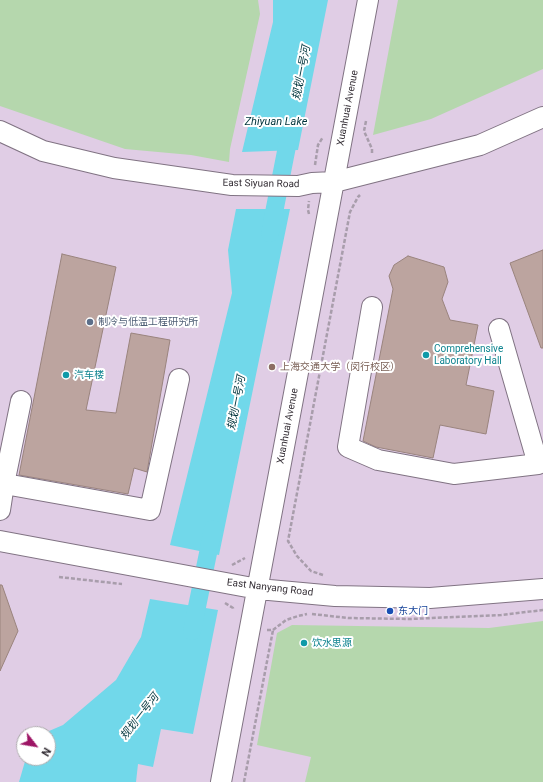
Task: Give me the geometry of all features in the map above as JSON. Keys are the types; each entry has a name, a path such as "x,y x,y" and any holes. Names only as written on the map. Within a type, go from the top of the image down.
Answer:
{"street":[{"name":"Xuanhuai Avenue","path":"221,782 368,0"},
{"name":"East Siyuan Road","path":"0,131 43,151 114,168 232,185 298,186 312,183 334,182 480,145 543,117"},
{"path":"372,307 348,447 378,460 454,474 540,463 499,329"},
{"path":"2,483 150,510 179,379"},
{"path":"0,510 2,483 21,401"},
{"name":"East Nanyang Road","path":"0,541 159,570 224,592 258,589 335,596 430,598 543,589"}],"path":[{"path":"58,577 124,584"},
{"path":"224,592 233,608 234,623 273,630"},
{"path":"244,782 273,630 286,620 306,614 348,618 410,619 501,615 543,610"}],"shaded area":[{"name":"上海交通大学（闵行校区）","path":"0,0 543,0 543,782 0,782"}],"green space":[{"path":"0,0 258,0 260,14 230,149 229,162 191,155 125,149 0,106"},
{"path":"398,0 543,0 543,69 431,119 373,135"},
{"path":"543,621 543,782 305,782 311,757 257,745 277,633 292,625 489,628"}],"water":[{"name":"Zhiyuan Lake","path":"273,0 328,0 298,150 242,152 273,22"},
{"path":"236,209 290,209 219,555 170,545 232,293 228,250"},
{"path":"150,599 218,610 193,734 161,729 153,767 138,764 136,782 19,782 24,766 56,766 56,728 63,725 116,680 141,637"}],"building":[{"path":"543,250 543,348 541,348 510,263"},
{"name":"汽车楼","path":"62,254 116,267 86,410 116,413 131,333 170,340 147,472 134,468 128,494 19,475"},
{"name":"Comprehensive Laboratory Hall","path":"408,256 444,267 448,282 442,299 450,320 478,325 466,385 494,391 486,434 440,425 433,458 376,447 363,441 393,289 389,276 394,265"},
{"path":"0,585 2,585 18,631 0,671"}],"waterway":[{"name":"规划一号河","path":"270,233 291,126"},
{"name":"规划一号河","path":"192,631 213,529"}],"place":[{"name":"制冷与低温工程研究所","path":"90,322"},
{"name":"Comprehensive Laboratory Hall","path":"426,355"},
{"name":"上海交通大学（闵行校区）","path":"272,367"},
{"name":"汽车楼","path":"66,375"},
{"name":"东大门","path":"390,611"},
{"name":"饮水思源","path":"304,643"}]}
